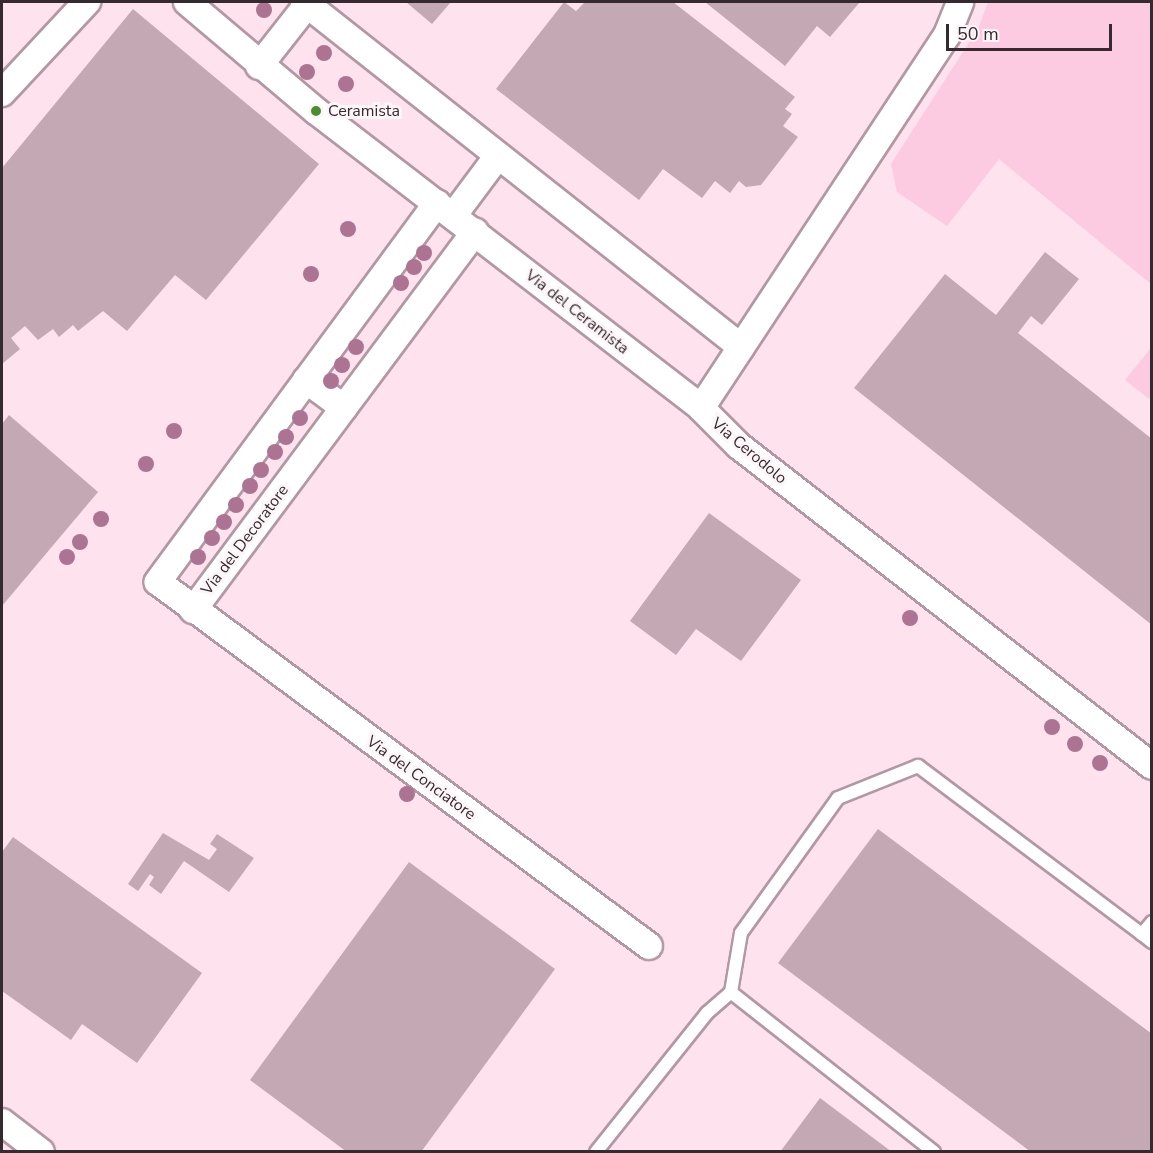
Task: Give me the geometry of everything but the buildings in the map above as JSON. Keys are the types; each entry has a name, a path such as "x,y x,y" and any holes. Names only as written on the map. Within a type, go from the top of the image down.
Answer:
{"street":[{"path":"2,93 87,2"},
{"name":"Via del Ceramista","path":"187,2 259,66 701,408"},
{"name":"Via Cerodolo","path":"960,2 947,35 701,408 740,446 1152,766"},
{"path":"259,66 305,3 497,157 741,347"},
{"path":"445,209 497,157"},
{"name":"Via del Decoratore","path":"445,209 306,380 158,582 193,610 475,232"},
{"path":"306,380 344,408"},
{"name":"Via del Conciatore","path":"193,610 649,945"},
{"path":"2,1122 41,1152"}],"lane":[{"path":"596,1152 707,1013 731,992 741,933 830,808 847,792 906,767 930,772 1147,938 1152,922"},
{"path":"731,992 934,1152"}],"shaded area":[{"path":"988,2 1151,2 1151,284 999,159 947,226 897,192 891,164 979,27"},
{"path":"1151,348 1151,395 1149,399 1125,380"}],"place":[{"name":"Ceramista","path":"316,111"}]}
